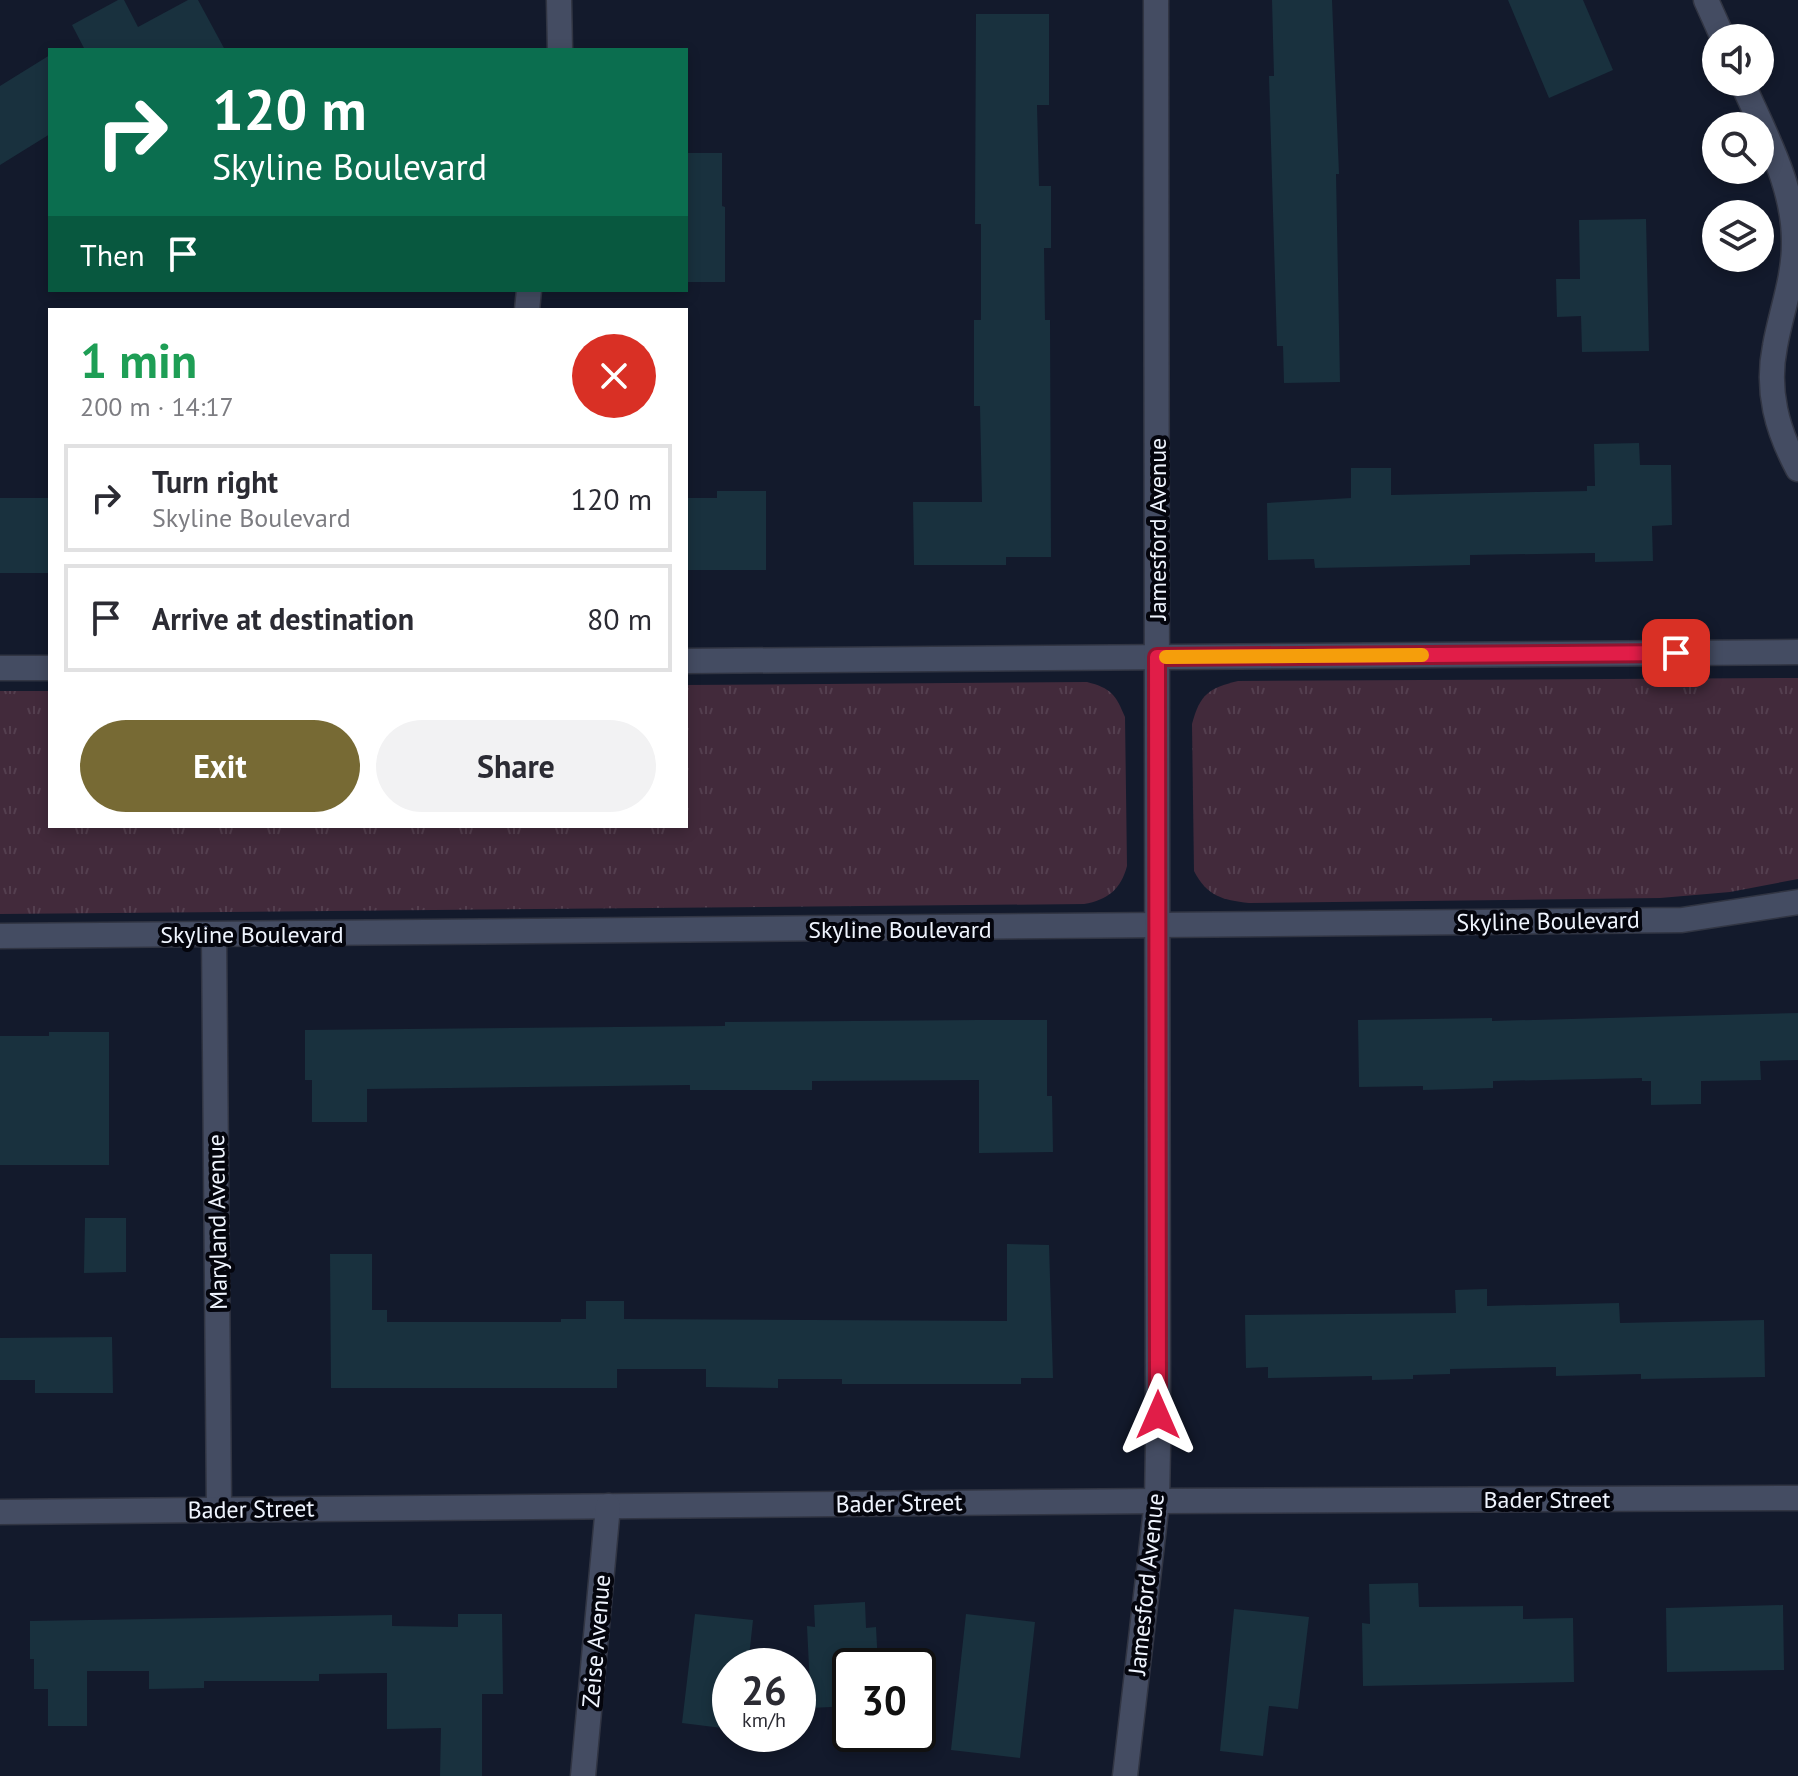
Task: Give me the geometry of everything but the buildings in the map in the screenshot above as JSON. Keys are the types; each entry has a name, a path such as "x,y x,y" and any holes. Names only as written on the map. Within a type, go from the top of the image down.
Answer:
{"street":[{"path":"559,0 560,48"},
{"name":"Jamesford Avenue","path":"1125,1776 1157,1501 1156,0"},
{"path":"1706,0 1717,24"},
{"path":"1748,96 1780,170 1790,203 1795,242 1792,274 1771,375 1774,408 1784,442 1798,469"},
{"path":"688,661 1798,652"},
{"path":"0,668 48,668"},
{"name":"Skyline Boulevard","path":"0,936 1682,920 1798,902"},
{"name":"Maryland Avenue","path":"214,935 219,1509"},
{"name":"Bader Street","path":"0,1512 1798,1498"},
{"name":"Zeise Avenue","path":"583,1776 608,1506"}],"green space":[{"path":"1798,678 1798,879 1730,892 1660,898 1249,903 1216,895 1204,886 1194,871 1192,724 1202,699 1228,684 1238,681"},
{"path":"1087,682 1102,687 1119,703 1125,717 1127,866 1121,881 1100,900 1084,904 0,914 0,691 48,691 48,828 688,828 688,685"}],"slow traffic":[{"path":"1166,657 1422,655"}],"route":[{"path":"1158,1415 1157,657 1676,653"}]}
